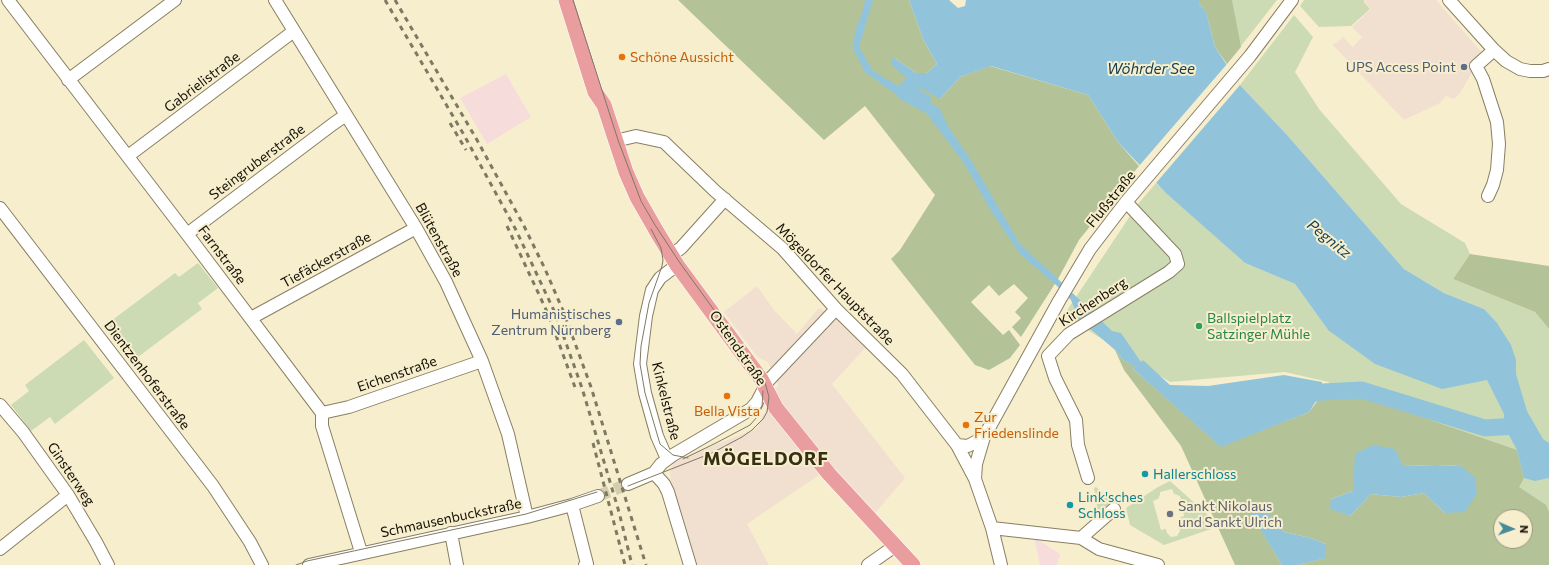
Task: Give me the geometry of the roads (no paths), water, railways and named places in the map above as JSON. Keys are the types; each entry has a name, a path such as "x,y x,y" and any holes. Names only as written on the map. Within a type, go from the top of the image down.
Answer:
{"main road":[{"name":"Ostendstraße","path":"566,0 595,92 604,105"},
{"name":"Ostendstraße","path":"576,0 604,90 604,105 614,141 637,197 674,260 765,386 776,408 824,467 913,565"}],"street":[{"name":"Farnstraße","path":"8,0 68,80 188,234 322,413"},
{"path":"68,80 175,0"},
{"name":"Blütenstraße","path":"275,0 416,228 446,282 482,360 508,434 527,517"},
{"name":"Flußstraße","path":"975,478 976,464 984,437 1059,301 1090,249 1146,178 1236,74 1292,0"},
{"path":"1449,0 1494,50 1506,61 1520,69 1530,71 1543,71 1549,69"},
{"name":"Gabrielistraße","path":"128,156 294,31"},
{"path":"1488,196 1497,170 1499,144 1498,122 1483,79 1476,66 1494,50"},
{"name":"Steingruberstraße","path":"188,234 332,124 346,115"},
{"name":"Mögeldorfer Hauptstraße","path":"614,141 636,136 664,142 724,199 783,249 836,309 902,374 957,445 975,478 992,528 1001,565"},
{"name":"Kinkelstraße","path":"667,459 657,436 645,393 640,364 645,323 652,290 681,248 724,199"},
{"name":"Kirchenberg","path":"1088,478 1078,445 1076,420 1056,378 1048,356 1069,334 1169,272 1178,264 1175,254 1126,202"},
{"name":"Dientzenhoferstraße","path":"0,208 213,486 250,542 262,565"},
{"name":"Tiefäckerstraße","path":"251,318 416,228"},
{"path":"628,484 654,473 667,459 751,409 757,402 765,386 836,309"},
{"name":"Eichenstraße","path":"322,413 349,407 482,360"},
{"name":"Ginsterweg","path":"0,405 28,438 68,495 108,565"},
{"path":"322,413 322,426 361,552"},
{"path":"957,445 968,446 984,437"},
{"path":"654,473 664,484 668,492 690,565"},
{"path":"0,549 68,495"},
{"name":"Schmausenbuckstraße","path":"308,565 361,552 527,517 572,505 598,496"},
{"path":"572,505 586,565"},
{"path":"1086,541 1114,509"},
{"path":"992,528 1086,541 1099,549 1158,565"},
{"path":"451,533 457,565"},
{"path":"868,565 895,546"}],"water":[{"path":"865,0 873,0 859,47 873,71 929,104 939,107 949,128 971,160 1020,244 1112,331 1121,333 1141,362 1143,360 1170,385 1208,386 1284,375 1322,382 1322,392 1309,412 1221,447 1133,369 1135,367 1123,360 1115,350 1079,319 1071,300 1020,254 991,211 964,163 927,114 898,96 865,72 853,49 855,31"},
{"name":"Wöhrder See","path":"909,0 949,0 958,8 965,6 966,0 1199,0 1199,3 1206,12 1215,47 1240,85 1288,136 1404,269 1444,293 1484,309 1497,323 1511,345 1516,360 1516,374 1527,411 1543,439 1549,443 1549,478 1535,481 1524,478 1517,450 1504,426 1504,414 1487,380 1442,389 1375,364 1328,330 1295,284 1245,263 1166,193 1118,142 1088,95 991,66 960,77 940,99 913,84 891,64 893,57 916,73 927,73 937,64 923,39"},
{"path":"1373,445 1395,449 1403,466 1461,466 1475,478 1477,493 1465,512 1445,513 1424,493 1401,497 1371,494 1350,516 1330,509 1331,499 1353,491 1355,454"},
{"path":"1257,501 1284,532 1311,538 1326,544 1326,558 1298,565 1282,565 1248,509"}],"waterway":[{"path":"913,84 905,92 923,102"},
{"path":"1301,396 1322,392 1362,390 1485,428 1516,426"}],"tunnel":[{"path":"598,496 628,484"}],"tram line":[{"path":"573,0 618,140 641,201 680,263 764,379 769,397 767,412 763,419 742,437 712,453 628,486"},
{"path":"651,229 661,248 663,260 649,303 641,346 640,364 645,393 660,444 673,455 688,458"},
{"path":"683,459 750,425 757,417 762,407 763,391"},
{"path":"296,565 307,561 526,514 597,492"}],"railway":[{"path":"385,0 464,135 516,230 556,315 582,388 619,512 632,565"},
{"path":"395,0 477,140 524,226 545,269 564,313 591,387 646,565"},
{"path":"450,123 466,150"},
{"path":"507,226 549,316 576,390"},
{"path":"593,443 625,565"}],"place":[{"name":"Schöne Aussicht","path":"622,57"},
{"name":"UPS Access Point","path":"1464,67"},
{"name":"Humanistisches Zentrum Nürnberg","path":"619,322"},
{"name":"Ballspielplatz Satzinger Mühle","path":"1199,326"},
{"name":"Bella Vista","path":"727,396"},
{"name":"Zur Friedenslinde","path":"966,425"},
{"name":"Hallerschloss","path":"1145,474"},
{"name":"Link'sches Schloss","path":"1070,505"},
{"name":"Sankt Nikolaus und Sankt Ulrich","path":"1170,514"}],"district":[{"name":"MÖGELDORF","path":"766,459"}],"water label":[{"name":"Pegnitz","path":"1329,239"}]}
